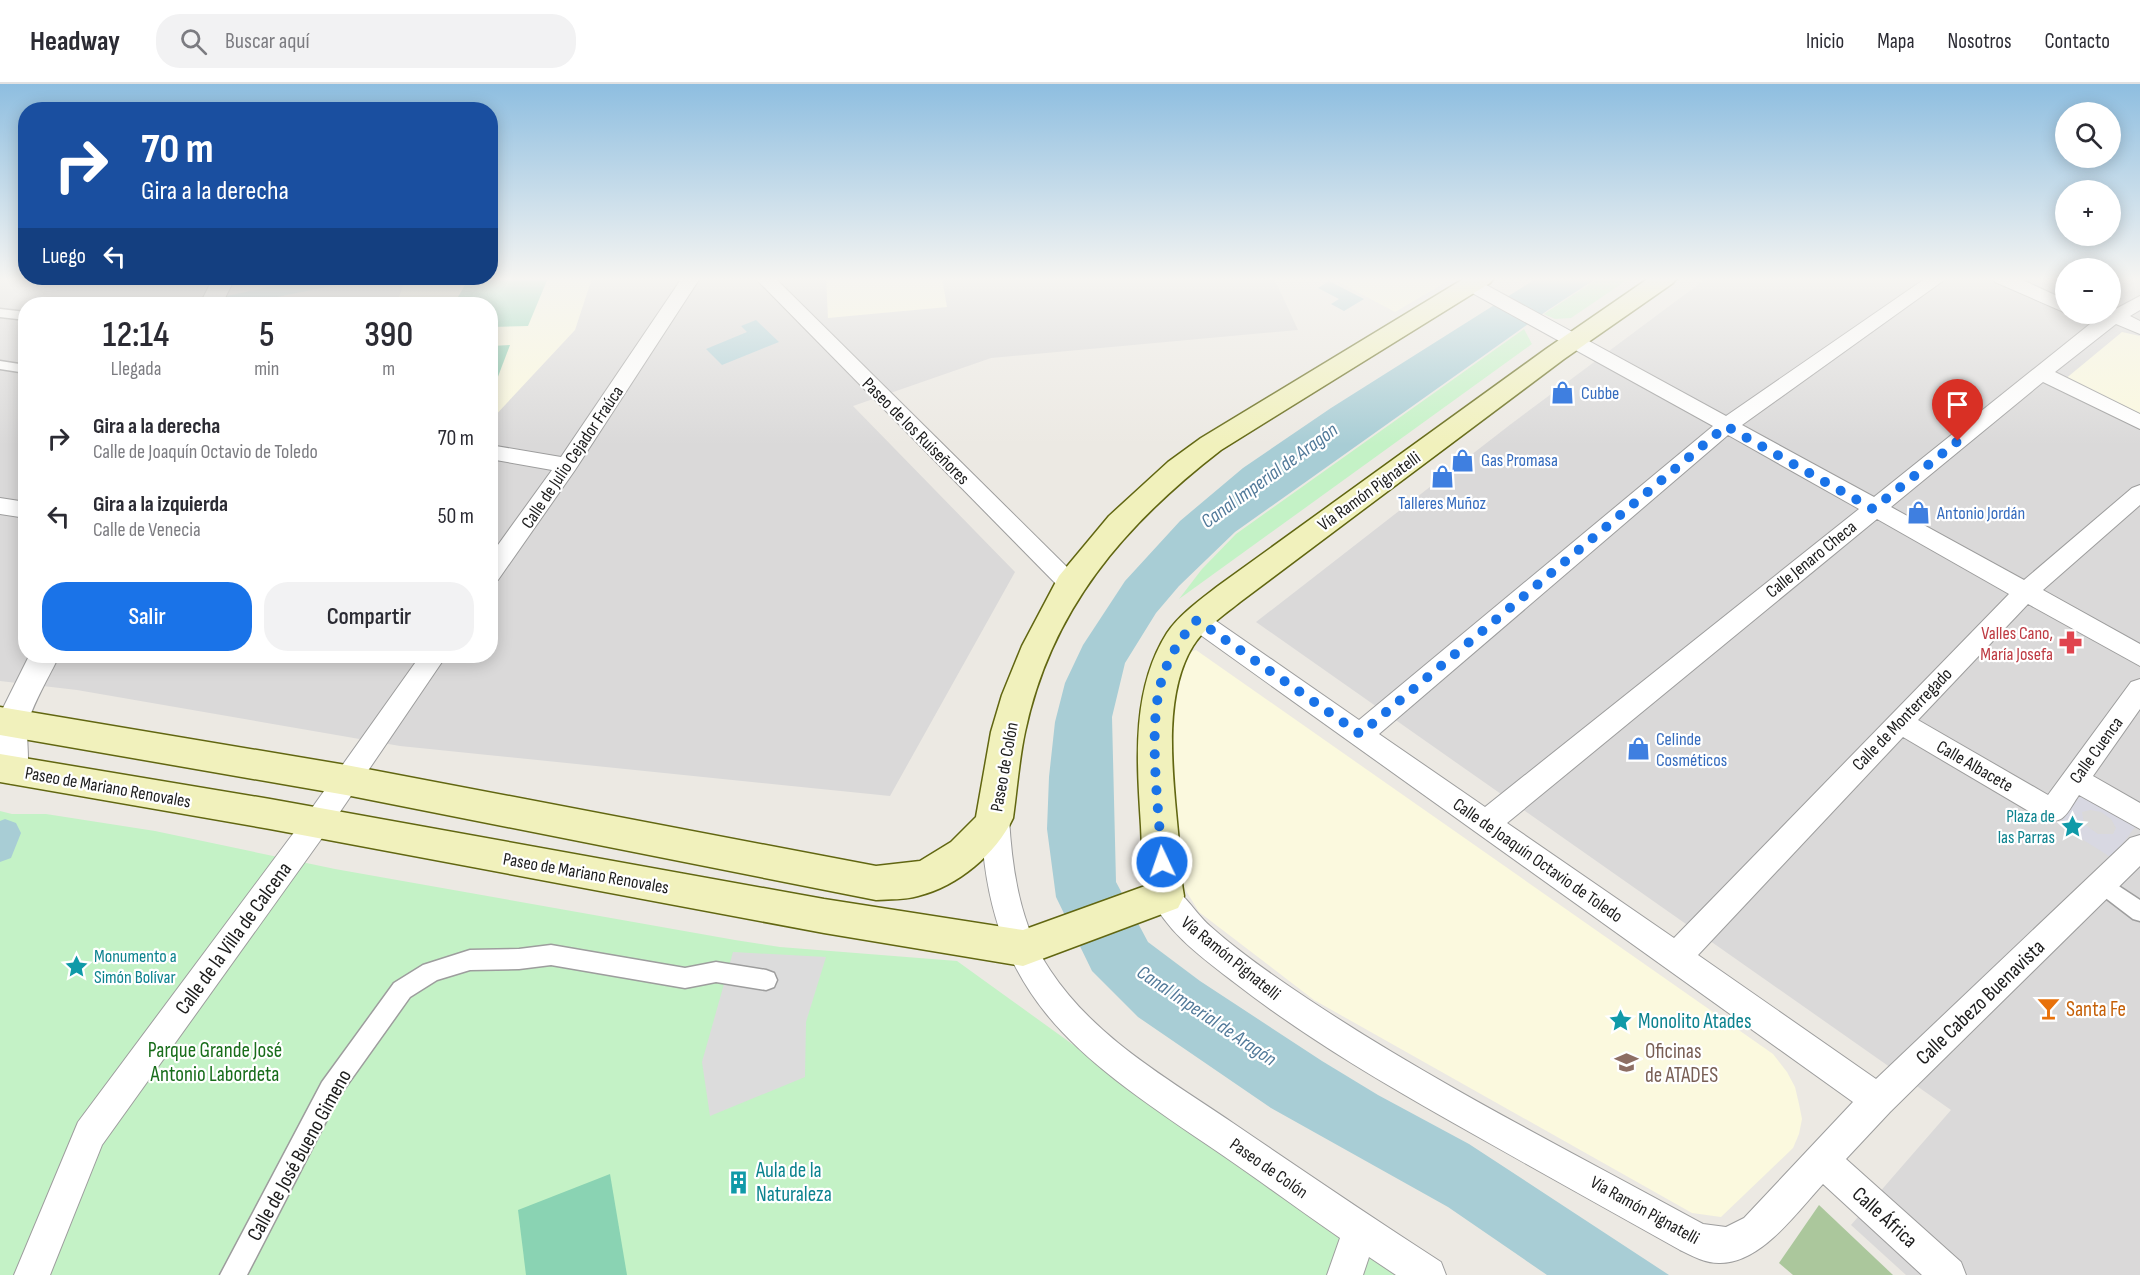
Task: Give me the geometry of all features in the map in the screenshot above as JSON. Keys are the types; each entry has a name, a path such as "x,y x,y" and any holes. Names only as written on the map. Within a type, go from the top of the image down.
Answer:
{"main road":[{"name":"Paseo de Colón","path":"995,818 1008,732 1019,695 1038,646 1070,584 1119,523 1211,444 1400,334"},
{"name":"Vía Ramón Pignatelli","path":"1153,902 1163,883 1156,758 1157,700 1169,660 1184,634 1197,620 1229,594 1566,335"},
{"path":"6,722 346,780 876,883 917,880 949,865 979,839 995,818"},
{"name":"Paseo de Mariano Renovales","path":"4,772 317,823 824,916 1037,944 1153,902"}],"street":[{"name":"Calle de Julio Cejador Fraúca","path":"498,563 567,465 654,334"},
{"name":"Paseo de los Ruiseñores","path":"820,334 1070,584"},
{"path":"1360,734 1726,426 1858,334"},
{"name":"Calle Jenaro Checa","path":"1486,824 2091,334"},
{"path":"1566,335 2140,657"},
{"path":"0,365 18,368"},
{"path":"2042,374 2140,422"},
{"path":"498,453 567,465"},
{"name":"Calle de Monterregado","path":"1676,957 2024,593 2140,493"},
{"path":"0,506 18,509"},
{"name":"Calle de Joaquín Octavio de Toledo","path":"1197,620 1878,1100"},
{"path":"4,772 10,752 6,722 40,663"},
{"path":"317,823 428,663"},
{"name":"Calle Cuenca","path":"2052,811 2140,689"},
{"name":"Calle Albacete","path":"1899,722 2052,811"},
{"path":"2076,779 2140,817"},
{"name":"Paseo de Colón","path":"995,818 996,856 1002,893 1037,944 1039,980 1091,1040 1146,1084 1428,1275"},
{"name":"Calle de la Villa de Calcena","path":"32,1275 90,1134 317,823"},
{"name":"Calle Cabezo Buenavista","path":"1821,1160 1878,1100 2140,847"},
{"path":"2102,884 2140,912"},
{"name":"Vía Ramón Pignatelli","path":"1153,902 1174,910 1194,932 1300,1013 1393,1071 1708,1245 1722,1246 1742,1242 1821,1160"},
{"name":"Calle de José Bueno Gimeno","path":"232,1275 330,1090 402,990 431,972 470,960 519,960 551,955 684,978 716,972 766,980"},
{"name":"Calle África","path":"1821,1160 1948,1275"},
{"path":"1345,1275 1360,1231"}],"shaded area":[{"path":"0,334 18,334 18,663 498,663 498,334 1259,334 991,358 853,406 1015,572 890,796 400,746 77,690 0,681"},
{"path":"498,334 572,334 498,412"},
{"path":"1632,334 2140,334 2140,1275 1906,1275 1851,1225 1951,1110 1256,622 1511,424"},
{"path":"2120,334 2140,336 2140,416 2064,380"},
{"path":"1196,650 1773,1054 1795,1087 1799,1104 1802,1119 1793,1148 1721,1217 1692,1213 1314,1000 1199,912 1183,886 1175,860 1164,715 1185,654"},
{"name":"Plaza de las Parras","path":"2084,791 2138,823 2112,858 2058,824","holes":["2090,810 2101,812 2111,819 2116,828 2113,834 2098,834 2084,824 2082,812"]},
{"path":"733,952 826,957 806,1022 805,1077 710,1116 702,1062"}],"green space":[{"path":"1518,334 1526,334 1532,344 1179,599 1202,569 1236,534"},
{"path":"510,345 498,377 498,346"},
{"name":"Parque Grande José Antonio Labordeta","path":"0,811 12,814 46,814 155,831 335,869 735,940 780,947 957,961 1104,1067 1414,1275 0,1275"},
{"path":"610,1174 627,1275 526,1275 518,1210"},
{"path":"1819,1205 1893,1275 1793,1275 1779,1263"}],"water":[{"path":"743,334 770,334 779,342 722,365 706,349"},
{"name":"Canal Imperial de Aragón","path":"1449,334 1515,334 1235,532 1179,586 1156,613 1125,663 1112,717 1116,882 1148,942 1200,981 1378,1095 1469,1144 1669,1275 1547,1275 1448,1207 1271,1108 1138,1017 1092,971 1056,897 1047,829 1049,777 1055,722 1065,683 1083,645 1125,581 1180,521 1243,468 1331,408"}],"waterway":[{"path":"0,848 5,833"}],"place":[{"name":"Cubbe","path":"1563,393"},
{"name":"Gas Promasa","path":"1463,460"},
{"name":"Talleres Muñoz","path":"1442,477"},
{"name":"Antonio Jordán","path":"1919,513"},
{"name":"Valles Cano, María Josefa","path":"2071,643"},
{"name":"Celinde Cosméticos","path":"1638,749"},
{"name":"Plaza de las Parras","path":"2073,826"},
{"name":"Monumento a Simón Bolívar","path":"76,966"},
{"name":"Santa Fe","path":"2048,1009"},
{"name":"Monolito Atades","path":"1620,1021"},
{"name":"Oficinas de ATADES","path":"1627,1063"},
{"name":"Aula de la Naturaleza","path":"738,1182"}],"route":[{"path":"1162,862 1155,729 1157,700 1166,667 1184,634 1197,620 1360,734 1726,426 1873,509 1958,441"}]}
